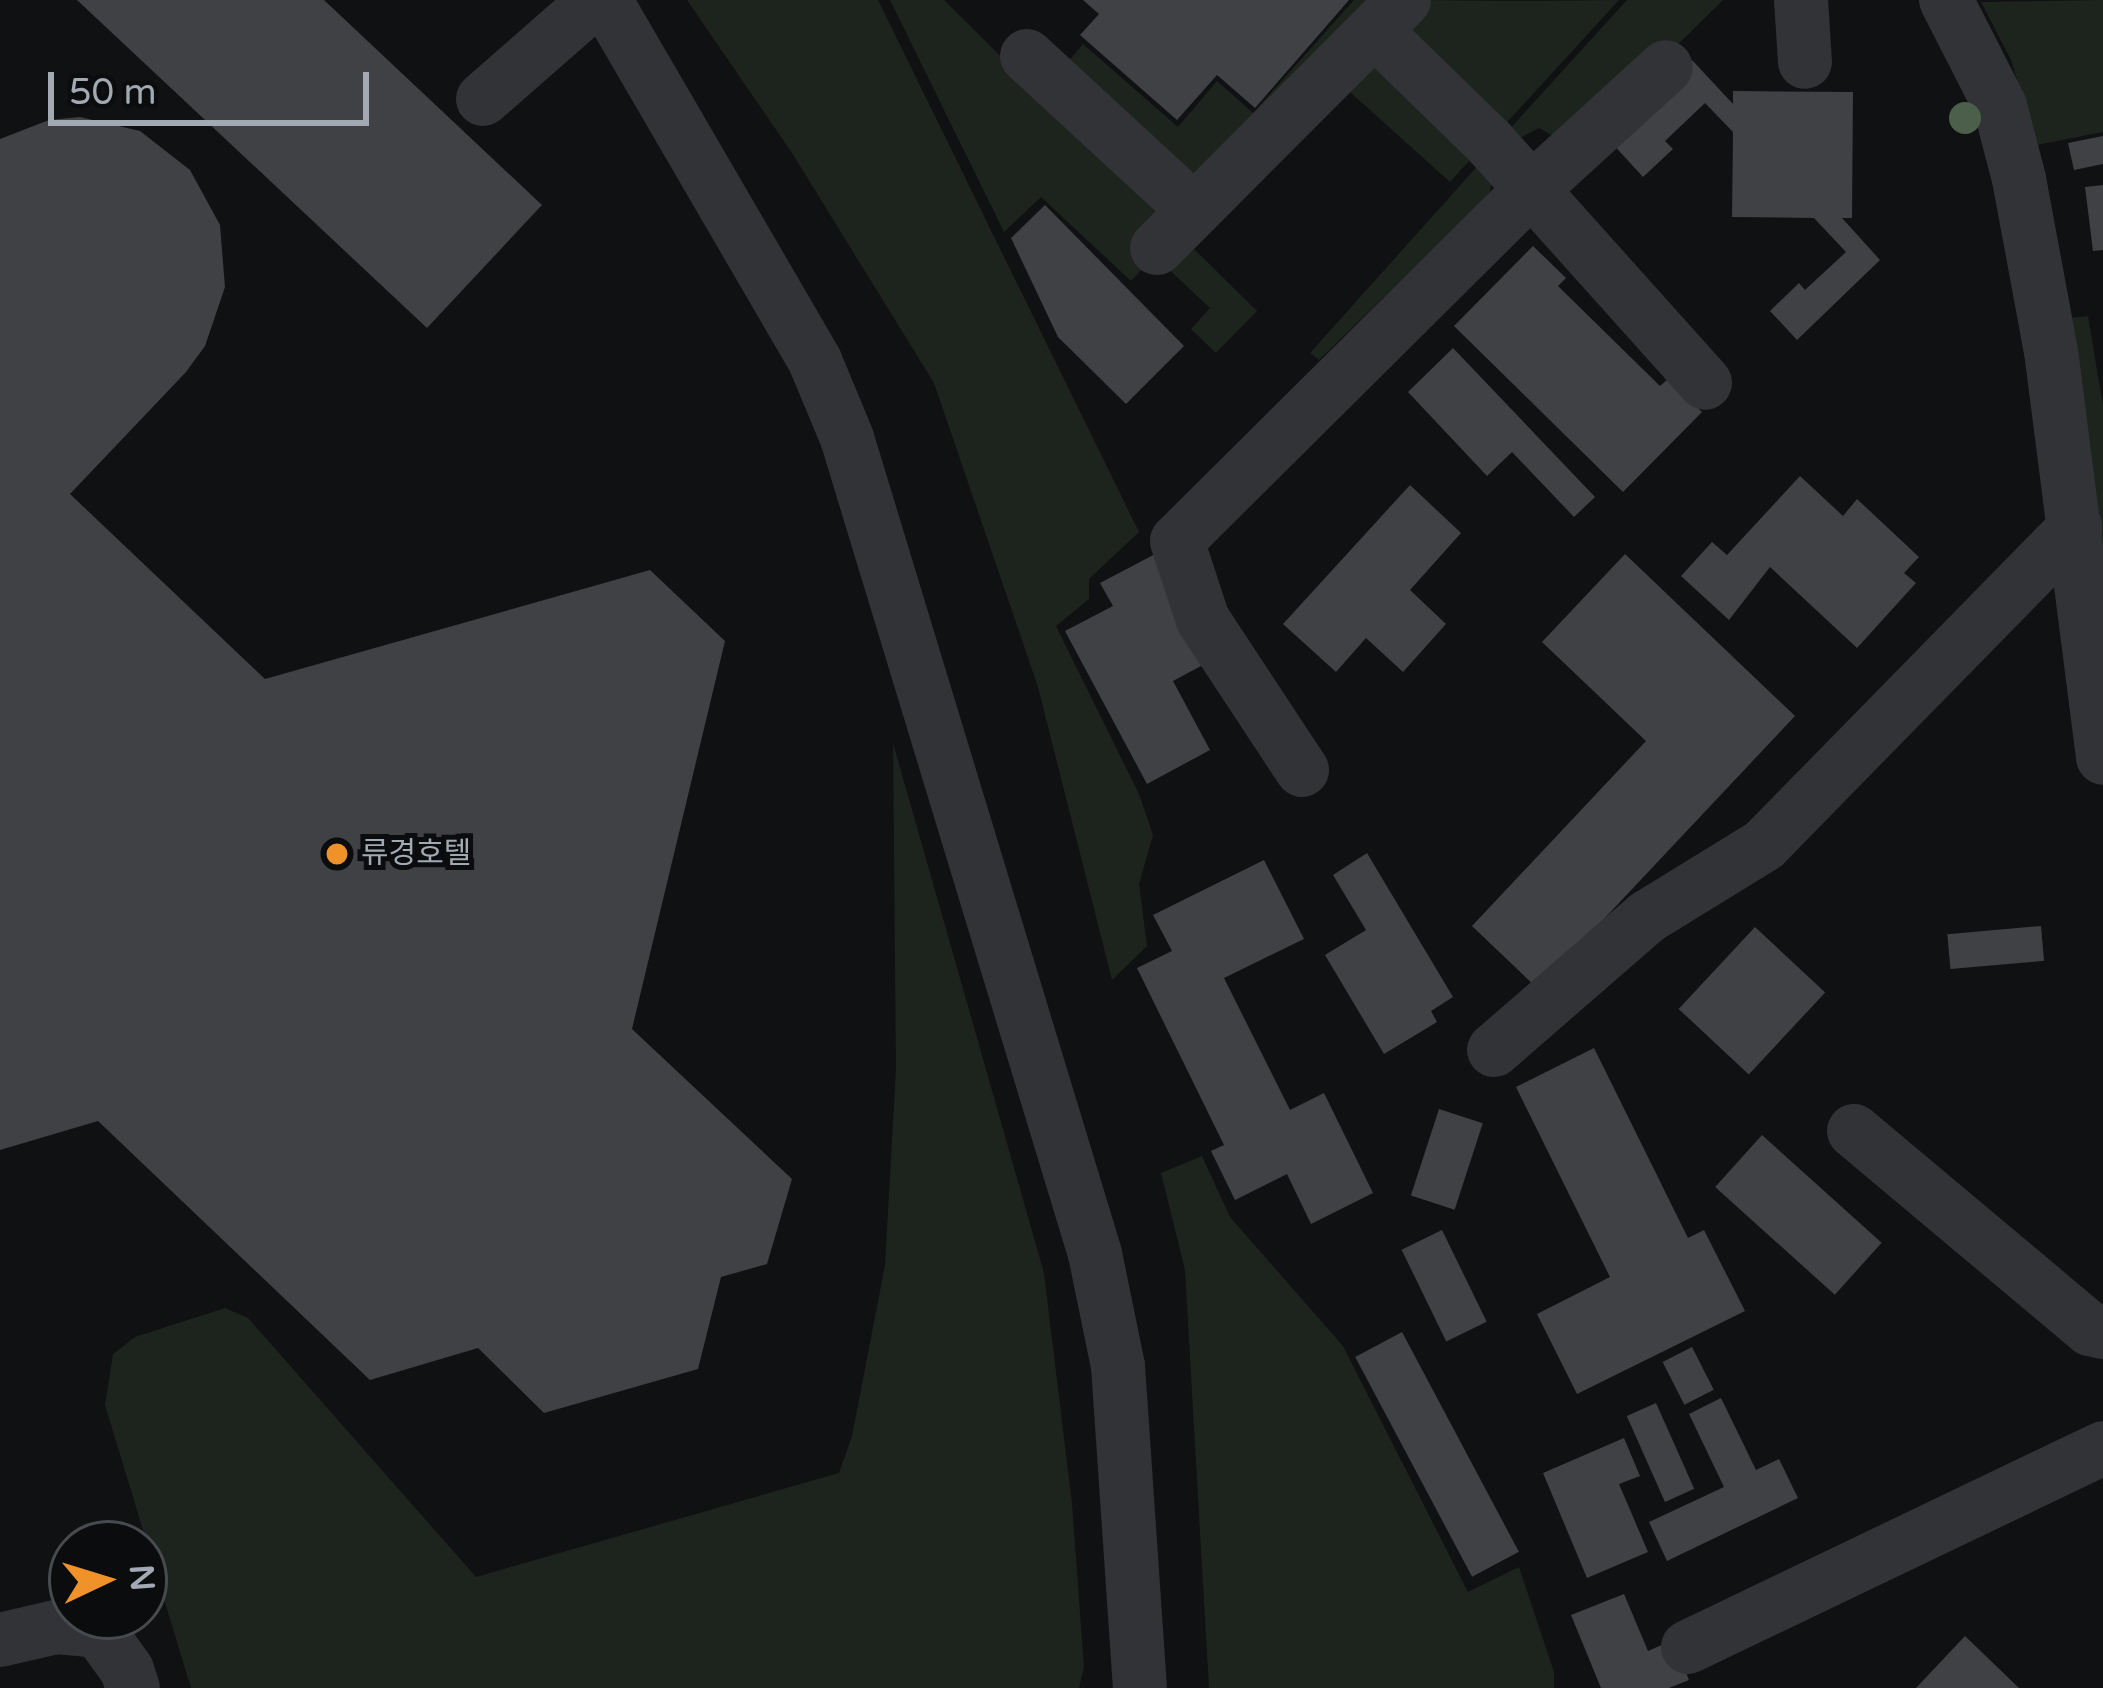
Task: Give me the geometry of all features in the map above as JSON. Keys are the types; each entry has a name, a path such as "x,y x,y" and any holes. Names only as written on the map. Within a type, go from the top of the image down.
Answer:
{"street":[{"path":"483,99 601,0 815,361 847,438 1095,1255 1118,1366 1140,1688"},
{"path":"1802,0 1804,62"},
{"path":"1946,0 2000,106 2019,179 2051,351 2103,758"},
{"path":"1157,248 1389,15 1529,192 1705,383"},
{"path":"1027,56 1193,209"},
{"path":"1302,770 1203,620 1177,541 1529,192 1666,67"},
{"path":"1494,1050 1647,917 1764,845 2074,527"},
{"path":"1854,1131 2090,1329 2103,1332"},
{"path":"1688,1647 2103,1448"},
{"path":"0,1640 56,1627 99,1631 133,1688"}],"shaded area":[{"path":"687,0 878,0 1139,532 1089,579 1089,599 1056,626 1139,794 1153,835 1139,884 1147,946 1112,980 1038,687 934,383 792,153"},
{"path":"890,0 944,0 1172,226 1172,238 1131,281 1041,197 1004,232"},
{"path":"1354,0 1387,0 1205,186 1062,69 1083,44 1178,127 1217,81 1253,113"},
{"path":"1418,0 1619,0 1499,131 1417,56 1408,11"},
{"path":"1627,0 1723,0 1596,125 1553,136 1539,128 1514,141 1506,133"},
{"path":"2103,0 2103,132 2037,145 2011,60 1981,2"},
{"path":"1372,58 1477,152 1450,182 1345,88"},
{"path":"1482,161 1493,179 1489,195 1319,360 1310,353"},
{"path":"1192,247 1257,311 1216,353 1191,329 1210,308 1163,264"},
{"path":"2088,316 2103,406 2103,575 2070,318"},
{"path":"893,743 1044,1273 1072,1504 1084,1667 1079,1688 191,1688 168,1612 168,1520 140,1520 105,1405 113,1354 135,1337 225,1308 248,1318 476,1577 839,1473 852,1436 885,1265 896,1069"},
{"path":"1202,1156 1230,1217 1343,1346 1468,1592 1519,1567 1554,1672 1554,1688 1209,1688 1185,1270 1161,1173"}],"building":[{"path":"77,0 324,0 542,205 427,328"},
{"path":"1083,0 1349,0 1255,108 1217,75 1177,120 1080,35 1099,14"},
{"path":"1692,60 1733,104 1733,91 1853,92 1852,218 1842,218 1880,260 1797,340 1770,311 1799,283 1805,290 1846,252 1814,218 1732,217 1733,132 1705,103 1665,141 1673,149 1643,177 1609,140"},
{"name":"류경호텔","path":"80,117 140,131 190,170 220,225 225,287 205,346 186,372 70,494 265,679 650,570 725,641 632,1029 792,1179 767,1264 721,1277 698,1369 544,1413 478,1348 370,1380 98,1121 0,1150 0,139 49,120"},
{"path":"2103,136 2103,164 2074,170 2068,143"},
{"path":"2103,185 2103,250 2093,251 2085,187"},
{"path":"1045,205 1184,346 1126,404 1058,337 1011,238"},
{"path":"1533,246 1566,278 1558,286 1660,386 1668,379 1702,412 1623,492 1454,326"},
{"path":"1453,348 1595,497 1574,517 1512,452 1487,476 1408,392"},
{"path":"1800,476 1843,516 1857,499 1919,557 1904,573 1916,583 1857,648 1770,567 1729,620 1681,576 1712,542 1727,555"},
{"path":"1410,485 1461,533 1410,590 1446,624 1403,672 1366,638 1336,672 1283,624"},
{"path":"1159,552 1216,658 1173,681 1210,750 1147,784 1065,631 1113,606 1100,583"},
{"path":"1625,554 1795,716 1538,989 1472,926 1646,741 1542,642"},
{"path":"1367,853 1453,997 1431,1011 1437,1022 1384,1054 1325,955 1366,930 1333,875"},
{"path":"1264,860 1304,939 1224,978 1290,1110 1324,1093 1373,1193 1311,1224 1287,1174 1235,1200 1211,1151 1224,1145 1137,968 1172,951 1153,915"},
{"path":"2041,926 2044,961 1950,969 1947,934"},
{"path":"1755,927 1825,992 1749,1074 1679,1009"},
{"path":"1594,1048 1688,1238 1704,1230 1745,1311 1577,1394 1537,1314 1610,1277 1516,1087"},
{"path":"1439,1109 1483,1123 1455,1210 1411,1196"},
{"path":"1762,1135 1882,1243 1835,1295 1715,1187"},
{"path":"1442,1230 1487,1322 1446,1341 1402,1250"},
{"path":"1402,1332 1519,1552 1472,1577 1355,1357"},
{"path":"1692,1347 1714,1390 1684,1405 1663,1362"},
{"path":"1721,1398 1756,1470 1779,1459 1798,1498 1667,1561 1649,1522 1724,1487 1689,1414"},
{"path":"1656,1403 1694,1489 1665,1502 1627,1416"},
{"path":"1624,1438 1640,1476 1619,1484 1648,1552 1587,1578 1543,1473"},
{"path":"1624,1594 1648,1651 1673,1640 1689,1680 1669,1688 1601,1688 1571,1615"},
{"path":"1965,1636 2019,1688 1916,1688"}],"place":[{"name":"류경호텔","path":"337,854"}]}
